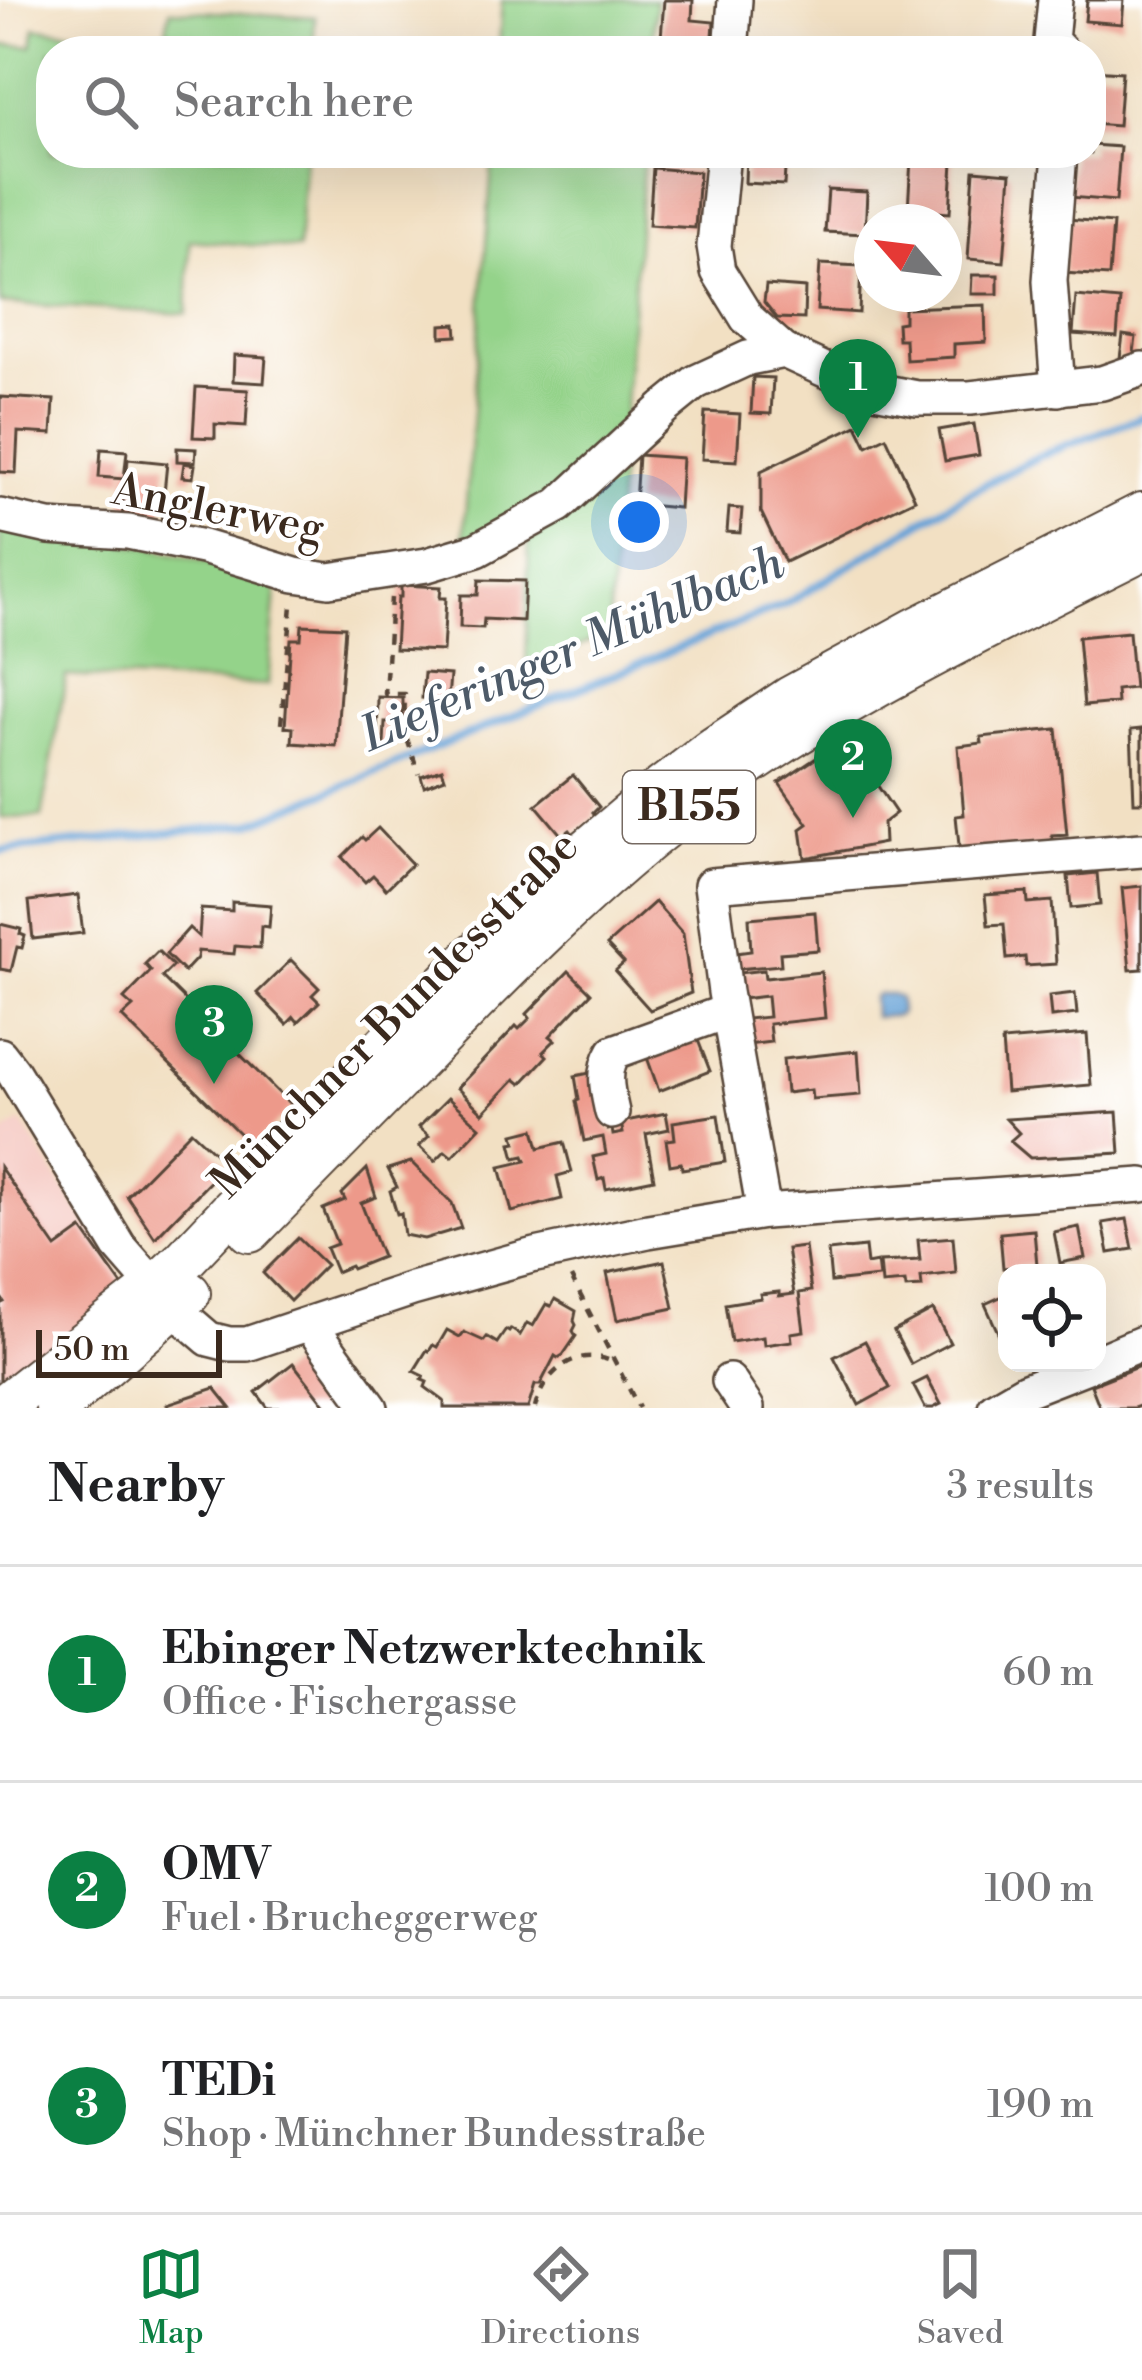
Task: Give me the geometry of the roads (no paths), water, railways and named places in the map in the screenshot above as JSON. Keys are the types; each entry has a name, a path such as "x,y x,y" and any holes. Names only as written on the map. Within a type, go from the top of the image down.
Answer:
{"main road":[{"name":"Münchner Bundesstraße","path":"2,1408 164,1297 291,1142 482,947 645,801 790,698 1142,514"},
{"name":"Münchner Bundesstraße","path":"57,1408 164,1297 564,912 689,807 838,710 1142,549"}],"street":[{"path":"732,36 735,0"},
{"path":"1052,36 1055,0"},
{"path":"722,168 714,245 718,271 748,318 784,351 864,388 917,398 970,398 1102,383 1142,369"},
{"path":"1058,388 1050,281 1059,168"},
{"name":"Anglerweg","path":"0,516 49,527 128,532 329,580 427,565 477,550 528,524 572,494 696,382 748,358 784,351"},
{"path":"764,1212 711,885 1142,850"},
{"path":"612,1112 605,1080 614,1052 728,1011"},
{"path":"0,1055 119,1246 209,1340 230,1344 247,1344 412,1289 648,1231 764,1212 1142,1185"},
{"path":"310,1324 371,1408"},
{"path":"1106,1359 1142,1343"},
{"path":"995,1408 1073,1372"}],"water":[{"path":"877,994 899,998 900,1013 874,1017"}],"waterway":[{"name":"Lieferinger Mühlbach","path":"0,851 250,824 788,603 970,492 1041,455 1142,417"}],"place":[{"name":"Ebinger Netzwerktechnik","path":"858,438"},
{"name":"OMV","path":"853,818"},
{"name":"TEDi","path":"214,1084"}]}
